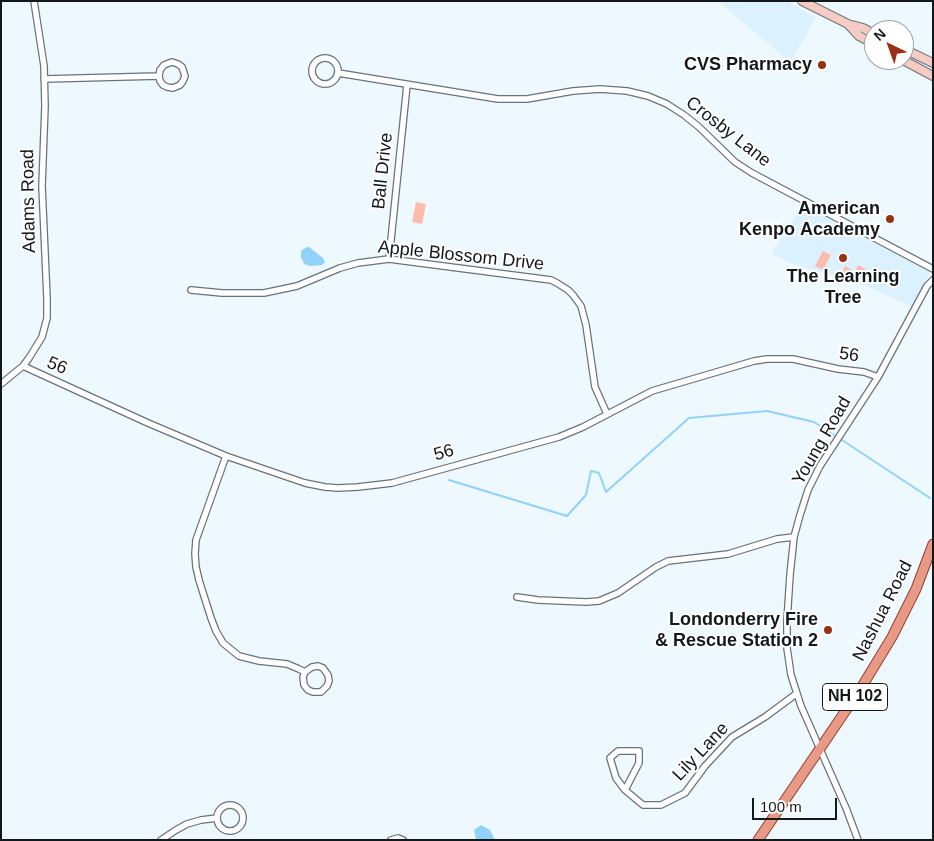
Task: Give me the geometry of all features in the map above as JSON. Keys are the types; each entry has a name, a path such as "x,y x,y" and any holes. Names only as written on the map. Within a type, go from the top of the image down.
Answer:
{"main road":[{"path":"802,1 848,24 864,29"},
{"path":"848,24 864,39"},
{"path":"914,54 933,63"},
{"path":"914,66 933,76"},
{"name":"Nashua Road","path":"758,840 861,688 892,637 916,589 933,544"}],"street":[{"name":"Adams Road","path":"1,384 23,366 33,353 46,324 42,186 45,106 44,66 34,1"},
{"path":"327,58 336,63 338,73 333,82 323,85 314,79 311,70 317,60 327,58"},
{"path":"172,62 182,68 185,76 180,85 170,88 161,83 159,76 160,70 164,65 172,62"},
{"name":"Crosby Lane","path":"338,73 508,100 537,98 573,91 600,90 628,91 648,96 667,104 684,115 748,171 933,269"},
{"path":"44,80 159,76"},
{"name":"Ball Drive","path":"389,260 407,85"},
{"name":"Apple Blossom Drive","path":"191,290 222,293 264,293 297,286 340,268 358,263 389,260 544,279 563,286 577,300 583,312 593,379 607,414"},
{"name":"Young Road","path":"858,840 796,694 791,675 787,648 790,575 794,537 814,478 878,377 927,286 933,280"},
{"name":"56","path":"23,366 226,456 311,485 338,488 392,483 559,437 665,386 754,361 794,359 838,369 864,372 878,377"},
{"path":"226,456 195,547 196,567 211,618 223,643 239,656 258,661 291,665 305,672"},
{"path":"517,597 538,600 599,601 618,593 656,566 668,561 728,554 777,539 794,537"},
{"path":"318,666 323,668 329,678 324,690 313,692 308,690 303,683 305,672 312,667 318,666"},
{"name":"Lily Lane","path":"625,790 638,763 639,751 618,751 610,758 616,778 625,790 643,805 661,805 685,794 705,766 732,736 764,717 796,694"},
{"path":"233,805 241,812 242,822 234,830 229,830 222,828 217,818 221,808 233,805"},
{"path":"161,840 192,822 217,818"},
{"path":"391,840 398,838 403,840"}],"shaded area":[{"path":"720,1 786,1 816,18 790,62 720,3"},
{"path":"416,202 426,204 422,224 412,222"},
{"name":"The Learning Tree","path":"802,205 928,271 930,273 912,307 867,286 790,263 771,254"},
{"path":"823,251 831,255 823,270 815,266"},
{"path":"858,265 874,274 870,282 854,274 852,277 842,272 845,266 855,272"}],"water":[{"path":"309,247 323,258 325,262 322,265 310,266 304,264 301,251"},
{"path":"481,825 490,830 495,840 476,840 474,830"}],"waterway":[{"path":"449,480 567,516 586,495 591,471 599,473 606,492 689,418 767,411 814,422 834,435"},
{"path":"842,440 930,498"}],"place":[{"name":"CVS Pharmacy","path":"822,65"},
{"name":"American Kenpo Academy","path":"890,219"},
{"name":"The Learning Tree","path":"843,258"},
{"name":"Londonderry Fire & Rescue Station 2","path":"828,630"}]}
